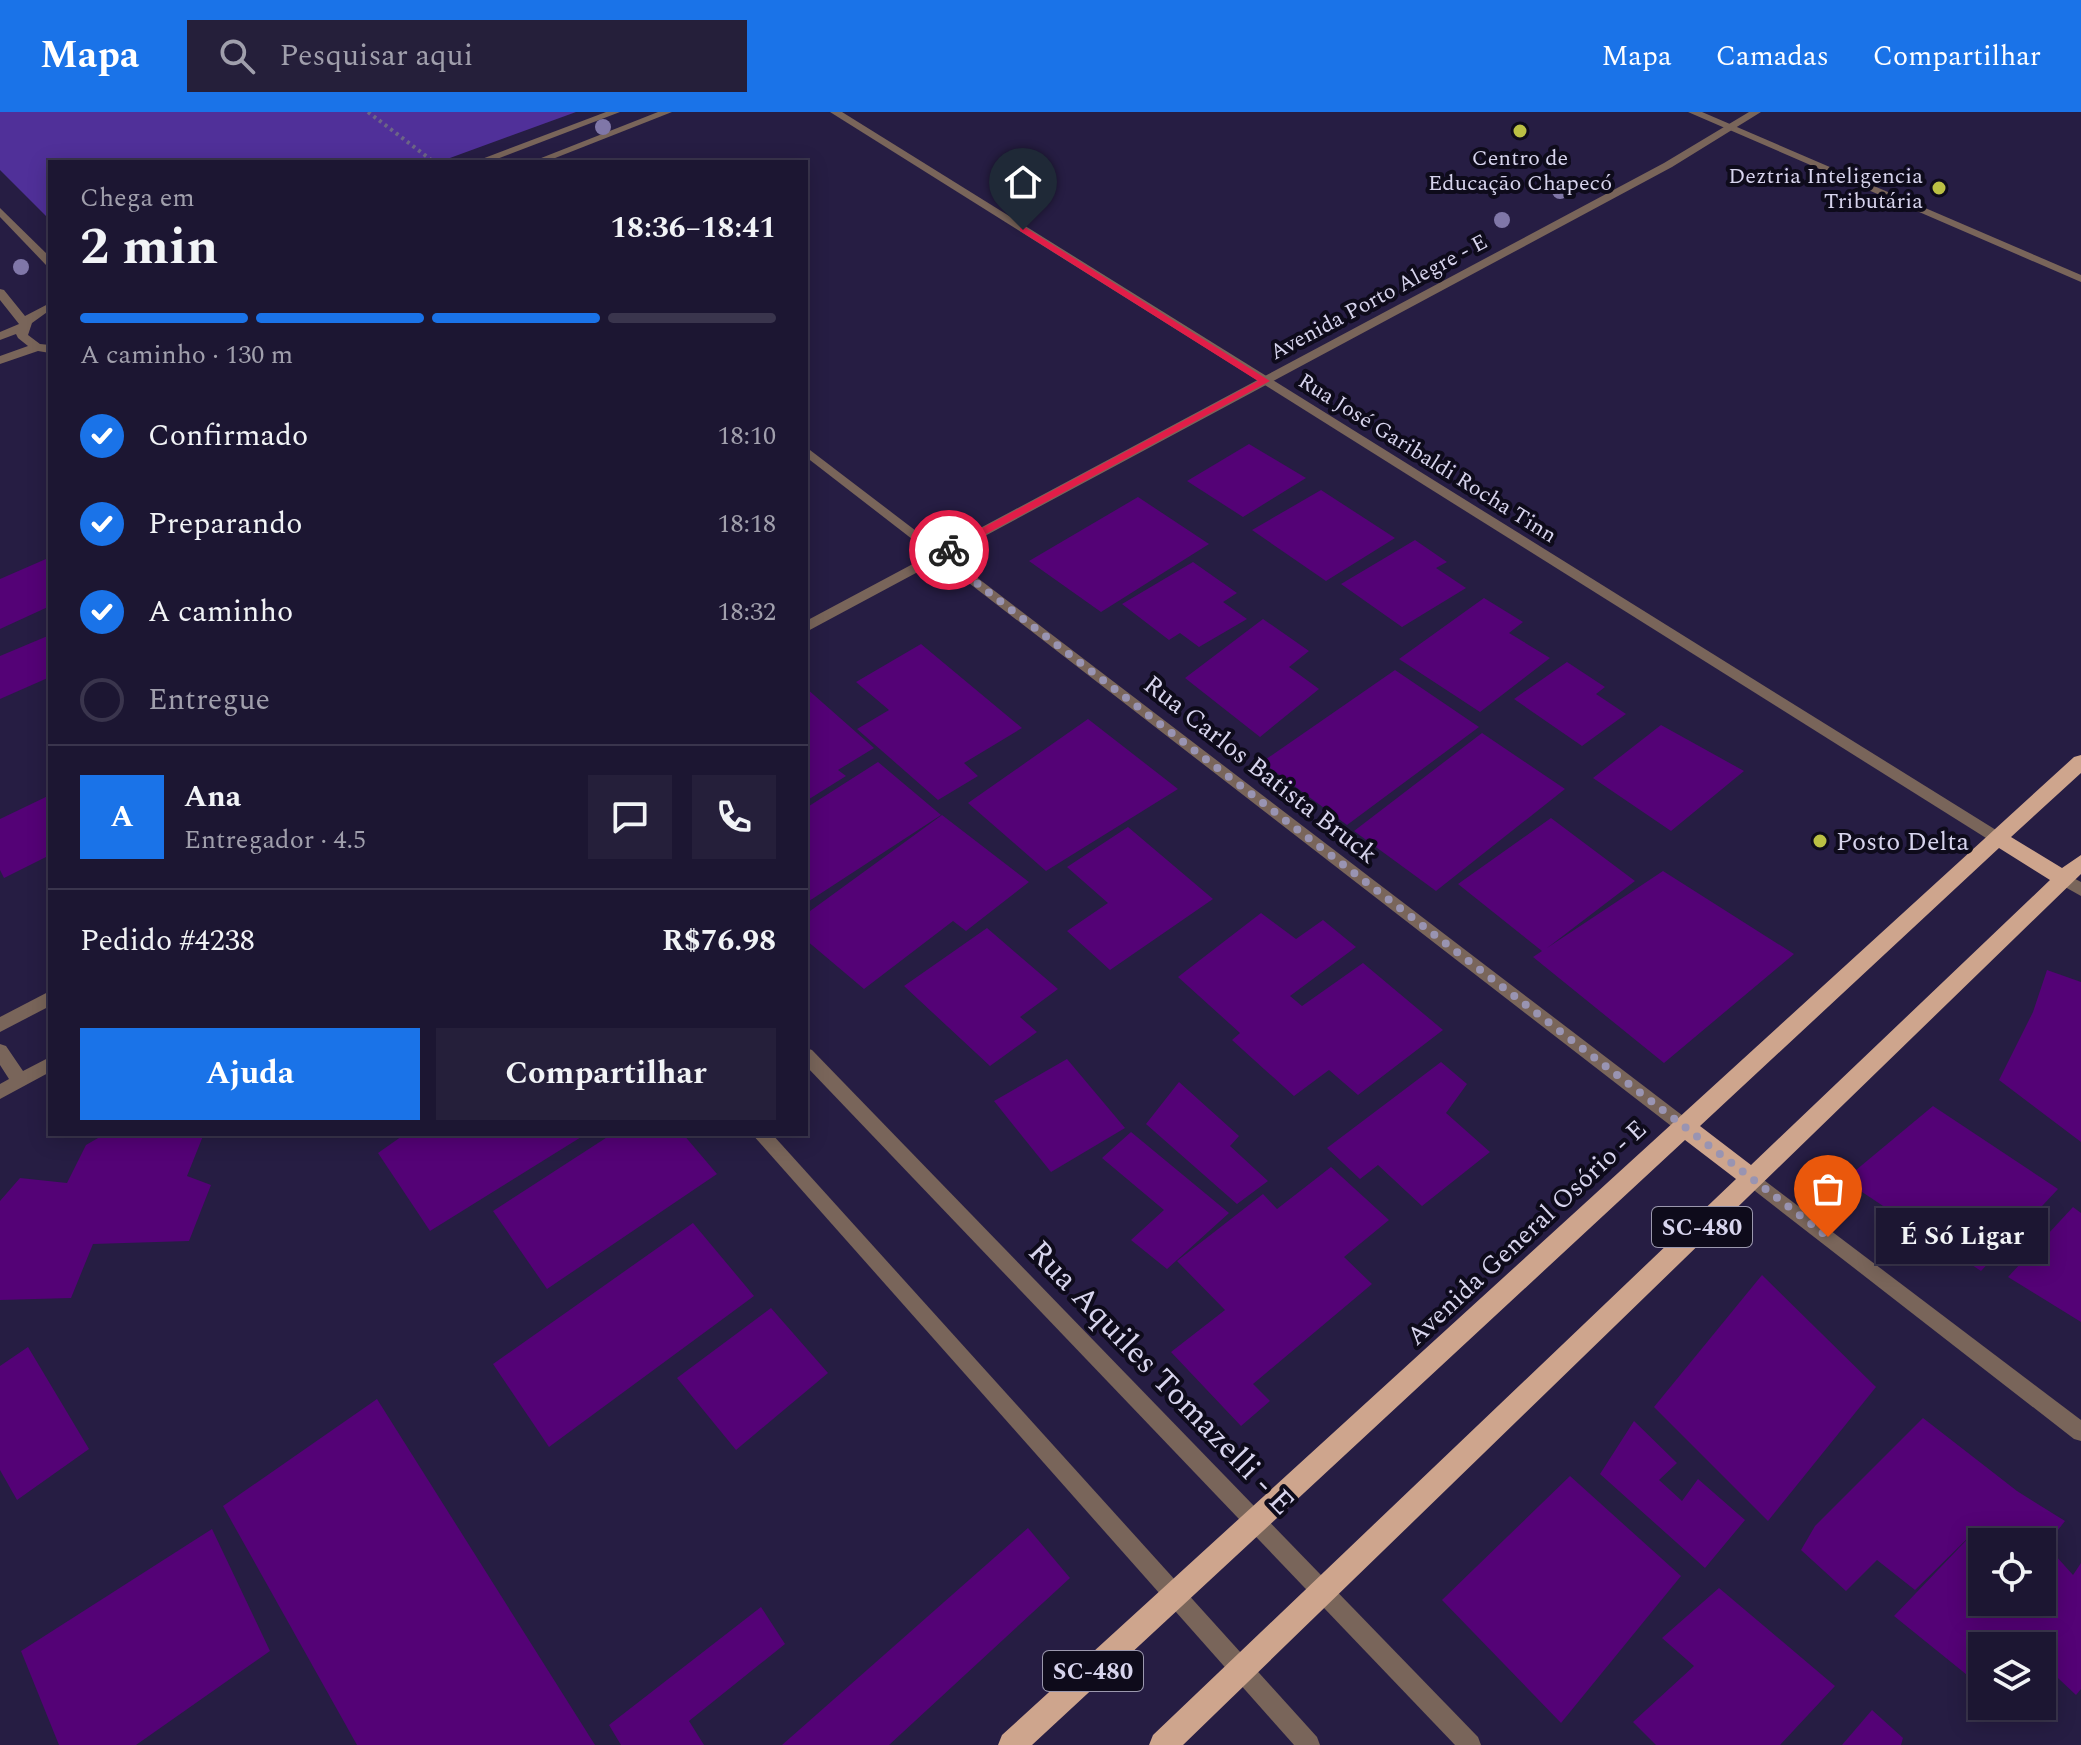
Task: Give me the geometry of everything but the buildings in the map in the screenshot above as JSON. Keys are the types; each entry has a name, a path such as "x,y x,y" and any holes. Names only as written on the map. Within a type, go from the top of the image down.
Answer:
{"main road":[{"name":"Avenida General Osório - E","path":"1012,1745 2081,762"},
{"path":"1999,839 2072,884"},
{"name":"SC-480","path":"1163,1745 1752,1179 2072,884 2081,862"},
{"path":"1685,1127 1752,1179"}],"street":[{"path":"484,160 615,112"},
{"path":"541,160 667,112"},
{"name":"Rua José Garibaldi Rocha Tinn","path":"835,112 1999,839"},
{"path":"1693,112 2081,279"},
{"name":"Avenida Porto Alegre - E","path":"808,626 1657,171 1756,112"},
{"path":"0,211 48,261"},
{"path":"0,292 24,326 22,336 46,349"},
{"path":"0,336 24,326 48,308"},
{"path":"0,360 46,349"},
{"name":"Rua Carlos Batista Bruck","path":"808,453 1685,1127"},
{"path":"0,1025 48,999"},
{"path":"0,1051 20,1081"},
{"path":"0,1092 48,1065"},
{"name":"Rua Aquiles Tomazelli - E","path":"810,1066 1256,1520 1470,1745"},
{"path":"763,1136 1309,1745"},
{"path":"1752,1179 2081,1432"}],"path":[{"path":"368,112 431,160"}],"shaded area":[{"path":"0,112 576,112 444,160 48,160 48,218 0,170"}],"way so far":[{"path":"949,550 940,555 1828,1237"}],"place":[{"name":"Centro de Educação Chapecó","path":"1520,131"},
{"name":"Deztria Inteligencia Tributária","path":"1939,188"},
{"name":"Posto Delta","path":"1820,841"},
{"name":"É Só Ligar","path":"1828,1237"}],"route":[{"path":"949,550 1265,381 1023,230"}]}
